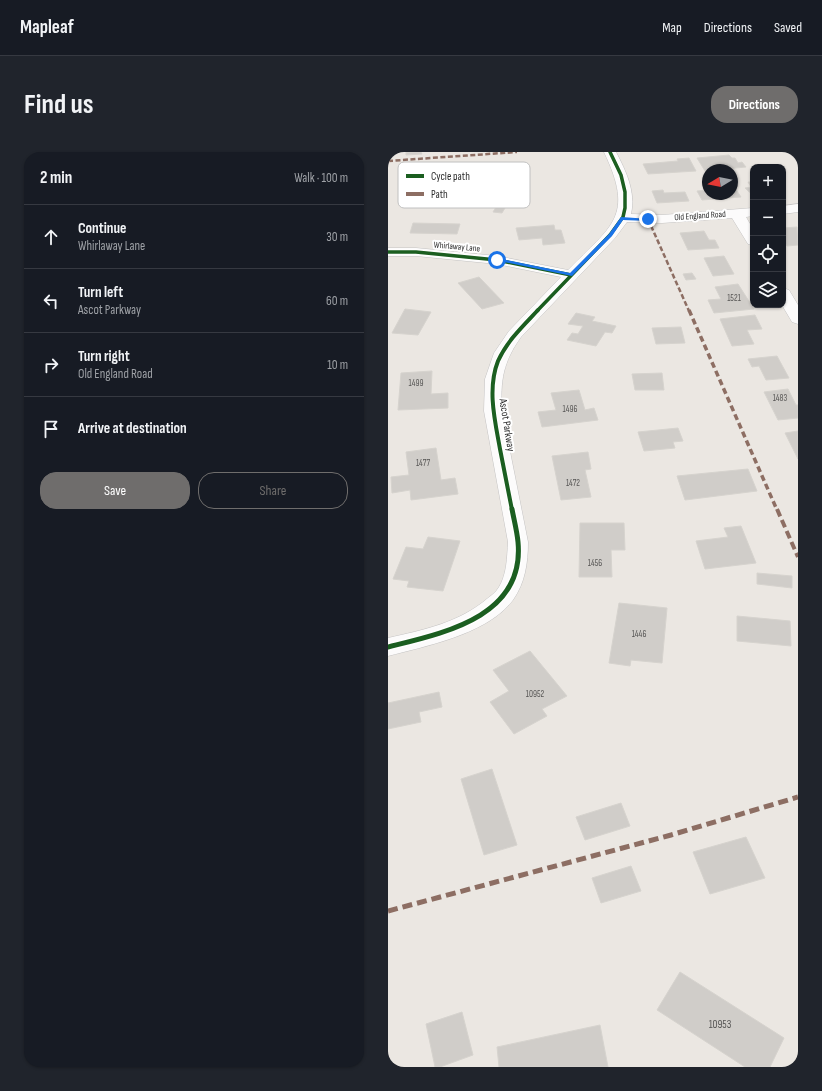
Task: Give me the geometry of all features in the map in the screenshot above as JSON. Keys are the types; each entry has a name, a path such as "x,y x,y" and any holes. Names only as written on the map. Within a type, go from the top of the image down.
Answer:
{"street":[{"name":"Ascot Parkway","path":"388,647 454,629 483,615 505,596 514,578 518,560 518,542 493,411 492,390 495,370 502,351 515,334 610,235 622,218 626,197 624,184 615,153"},
{"path":"786,210 798,208"},
{"name":"Old England Road","path":"622,218 655,219 750,212"},
{"path":"737,214 750,236"},
{"name":"Whirlaway Lane","path":"388,252 423,252 497,260 571,275"},
{"path":"786,298 798,319"}],"building":[{"path":"406,152 421,152 422,154 406,155"},
{"path":"729,155 732,158 735,158 738,163 742,162 746,167 738,168 738,164 702,164 702,166 697,158"},
{"path":"689,158 696,171 648,174 643,164 678,161 677,159"},
{"path":"750,187 750,192 749,192 745,188"},
{"path":"663,190 664,193 685,192 689,201 657,203 652,191"},
{"path":"697,191 702,191 702,200"},
{"path":"495,208 505,208 502,213 493,212"},
{"path":"413,223 460,224 457,234 410,233"},
{"path":"554,225 555,230 561,230 565,243 543,245 542,238 519,240 516,228"},
{"path":"797,227 798,245 787,246 786,228"},
{"path":"704,231 709,240 715,240 719,248 688,250 680,233"},
{"path":"724,256 734,274 713,276 704,258"},
{"path":"692,273 696,279 686,280 683,274"},
{"path":"479,277 504,303 482,309 458,283"},
{"path":"738,284 750,303 750,308 754,309 714,313 708,300 721,299 715,287"},
{"path":"405,309 431,312 418,335 392,333"},
{"path":"576,313 595,317 592,321 616,326 612,333 605,332 596,346 567,340 572,333 578,334 583,326 568,324"},
{"path":"755,315 762,329 747,330 754,344 732,346 720,319"},
{"path":"681,327 685,343 656,344 652,328"},
{"path":"777,356 789,378 766,380 759,366 752,367 748,359"},
{"path":"432,371 431,394 448,393 448,408 398,410 401,373"},
{"path":"662,373 664,390 635,390 632,374"},
{"path":"788,389 796,405 798,405 798,418 778,420 764,392"},
{"path":"579,390 585,410 594,408 598,420 542,427 538,412 556,410 551,393"},
{"path":"678,428 683,441 673,442 675,448 644,451 638,432"},
{"path":"798,431 798,459 785,433"},
{"path":"436,448 441,480 455,478 458,494 411,500 410,490 392,493 391,477 409,475 406,452"},
{"path":"588,452 591,469 585,470 591,497 561,500 552,456"},
{"path":"748,469 757,491 685,500 677,476"},
{"path":"580,523 624,523 625,550 611,550 612,577 579,577"},
{"path":"741,526 756,563 705,569 696,541 728,537 724,528"},
{"path":"428,537 460,541 443,591 407,587 409,581 393,579 406,547 423,549"},
{"path":"757,573 792,576 792,588 757,584"},
{"path":"619,603 667,608 662,663 631,660 630,666 609,663"},
{"path":"737,616 790,621 791,646 737,641"},
{"path":"530,651 567,696 542,709 547,716 514,734 490,702 509,691 493,670"},
{"path":"439,692 442,707 419,712 421,722 388,729 388,703"},
{"path":"492,769 517,845 484,855 461,779"},
{"path":"621,803 630,826 585,840 576,817"},
{"path":"746,837 765,878 710,894 693,852"},
{"path":"631,866 641,891 601,903 592,878"},
{"path":"680,972 784,1038 770,1067 745,1067 657,1010"},
{"path":"462,1012 473,1055 440,1067 435,1067 426,1024"},
{"path":"600,1025 608,1067 499,1067 497,1047"}],"marked path":[{"path":"388,161 517,152"},
{"path":"648,219 798,557"},
{"path":"388,911 671,835 798,797"}],"cycle path":[{"path":"388,647 429,637 457,628 469,622 482,615 502,598 512,583 517,563 518,542 493,411 495,370 502,353 515,334 610,235 623,217 626,200 625,192 621,175 610,152"},
{"path":"388,252 416,252 497,260 571,275"}],"route":[{"path":"497,260 571,275 610,235 622,218 648,219"}]}
